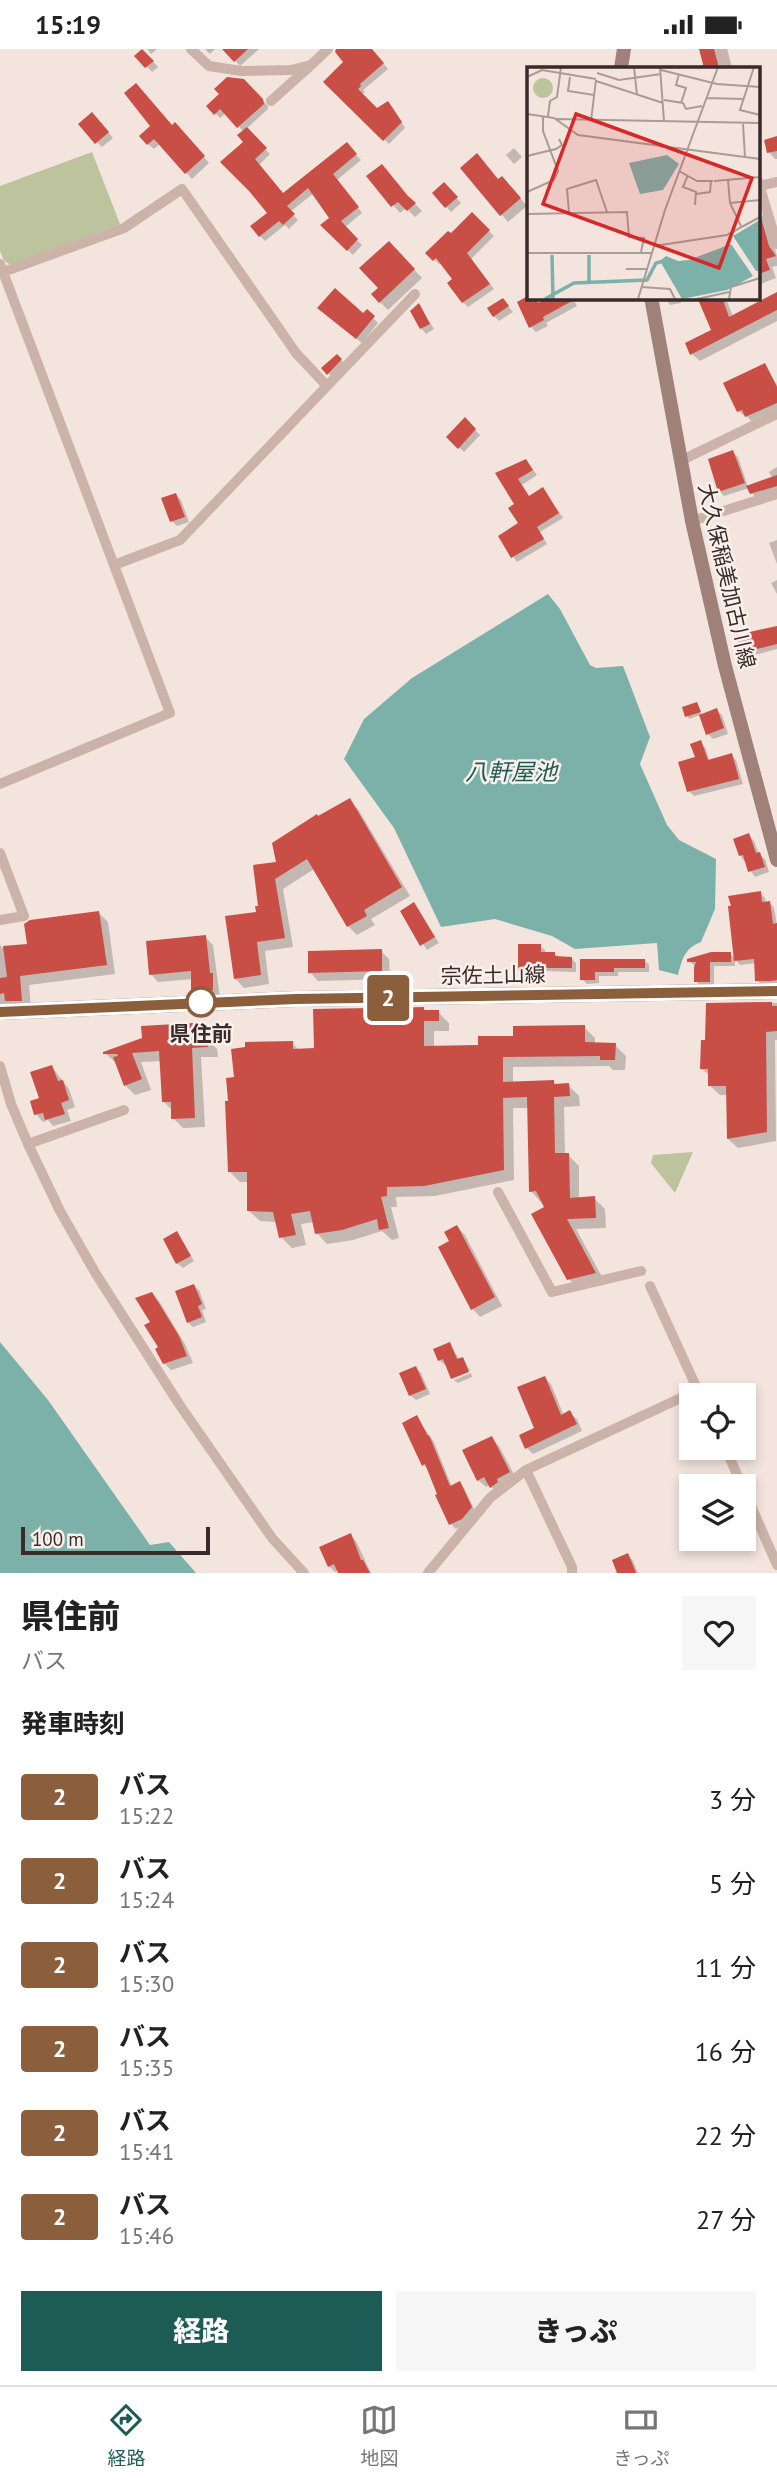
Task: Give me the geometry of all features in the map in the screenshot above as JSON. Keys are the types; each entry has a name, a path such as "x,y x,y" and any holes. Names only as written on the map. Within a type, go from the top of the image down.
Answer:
{"main road":[{"path":"621,67 624,49"},
{"name":"大久保稲美加古川線","path":"652,299 692,521 725,666 777,860"},
{"name":"宗佐土山線","path":"0,1012 296,999 777,991"}],"street":[{"path":"191,49 209,66 241,71 291,70 311,65"},
{"path":"271,101 328,49"},
{"path":"722,49 727,67"},
{"path":"760,187 777,244"},
{"path":"0,784 170,713 1,268 124,228 182,189 296,353 327,386"},
{"path":"114,565 180,540 415,294"},
{"path":"680,461 777,414"},
{"path":"692,521 777,495"},
{"path":"0,853 24,916 0,920"},
{"path":"0,1066 27,1144 60,1211 96,1274 179,1404 272,1538 304,1573"},
{"path":"27,1144 124,1110"},
{"path":"498,1192 552,1292 640,1271"},
{"path":"650,1286 694,1383"},
{"path":"428,1573 490,1499 526,1469 679,1402"},
{"path":"526,1469 572,1567 572,1573"},
{"path":"756,1517 777,1565"}],"green space":[{"path":"92,152 120,224 11,265 4,261 0,251 0,186"},
{"path":"693,1152 675,1193 651,1163 653,1155"}],"water":[{"name":"八軒屋池","path":"548,594 560,609 590,665 596,668 623,666 650,737 640,764 667,825 679,840 716,859 715,909 701,942 691,947 685,955 678,975 659,970 657,943 575,949 552,936 495,919 441,927 394,828 344,759 364,719 412,678"},
{"path":"0,1342 48,1400 150,1545 169,1542 196,1573 0,1573"}],"building":[{"path":"142,49 154,61 145,68 134,56"},
{"path":"222,49 248,49 234,62"},
{"path":"336,49 372,49 384,63 360,84 358,89 377,108 388,101 402,122 383,141 323,82 343,62 335,52"},
{"path":"699,49 714,49 719,67 704,67"},
{"path":"227,77 244,79 263,99 264,104 237,128 220,109 214,115 206,106 219,94 214,89"},
{"path":"136,83 172,125 175,122 205,156 185,174 154,139 147,145 139,136 150,126 124,93"},
{"path":"92,112 109,132 95,144 78,124"},
{"path":"247,127 267,148 255,159 283,193 347,142 357,154 333,174 359,207 341,221 358,239 347,251 320,225 329,218 308,188 287,206 295,214 283,225 279,221 259,237 250,226 267,213 220,162 243,142 237,135"},
{"path":"777,136 777,151 767,153 764,140"},
{"path":"477,153 498,179 502,176 521,198 500,216 460,168"},
{"path":"382,164 416,203 407,211 398,202 391,207 366,176"},
{"path":"444,182 458,197 445,208 432,193"},
{"path":"472,212 490,230 467,253 490,284 462,303 447,283 452,279 436,258 433,261 425,253"},
{"path":"760,214 769,246 776,256 766,259 770,270 760,273"},
{"path":"389,241 415,269 379,303 371,294 378,288 359,268"},
{"path":"335,288 363,313 367,309 375,316 356,339 317,308"},
{"path":"777,292 777,310 690,355 685,343 711,330 698,299 723,299 729,317"},
{"path":"526,297 536,299 538,303 545,299 575,299 529,328 517,302"},
{"path":"503,298 509,306 493,317 487,308"},
{"path":"419,303 430,324 420,329 410,311"},
{"path":"337,354 342,359 327,375 321,368"},
{"path":"765,363 777,387 777,403 745,417 742,410 737,412 723,383"},
{"path":"465,417 476,429 458,449 446,437"},
{"path":"733,450 745,483 718,492 708,459"},
{"path":"526,459 533,470 518,479 529,496 543,487 559,513 537,527 544,539 511,558 498,536 518,523 508,508 514,504 495,473"},
{"path":"777,475 777,486 750,494 746,486"},
{"path":"176,493 185,517 170,522 161,498"},
{"path":"777,626 777,644 740,653 736,635"},
{"path":"697,702 701,712 685,717 682,707"},
{"path":"717,708 724,728 706,735 699,715"},
{"path":"701,740 708,760 732,753 739,779 687,792 678,762 695,757 690,744"},
{"path":"350,798 402,887 364,910 367,916 347,927 307,859 275,879 285,938 257,942 261,975 234,979 225,916 256,912 255,906 258,906 253,865 276,862 272,843 317,814 318,816"},
{"path":"749,833 756,853 760,852 765,867 748,872 743,855 739,856 733,839"},
{"path":"761,891 762,902 770,901 773,924 777,923 777,980 771,981 755,981 754,959 734,961 728,896"},
{"path":"414,902 435,937 420,946 400,911"},
{"path":"99,911 107,965 20,976 22,1001 5,1001 4,993 0,994 0,978 7,977 3,946 27,944 24,924 30,920"},
{"path":"206,935 210,973 213,973 213,990 191,991 191,971 149,975 146,941"},
{"path":"518,944 541,944 541,952 555,952 555,956 572,957 572,968 518,971"},
{"path":"382,949 382,971 308,973 308,951"},
{"path":"711,952 731,952 731,962 710,962 710,982 694,982 696,962 687,962 687,959"},
{"path":"580,959 645,959 645,968 614,968 614,972 595,972 595,980 580,980"},
{"path":"772,1002 772,1006 777,1006 777,1031 766,1032 767,1132 727,1139 726,1086 708,1086 708,1069 700,1069 701,1040 705,1040 706,1003"},
{"path":"424,1007 424,1010 439,1010 439,1021 424,1021 424,1046 478,1045 478,1036 513,1036 513,1026 585,1025 585,1042 616,1043 615,1060 600,1060 600,1056 503,1057 503,1082 554,1080 554,1084 569,1083 570,1096 554,1097 555,1153 569,1153 570,1198 595,1196 596,1218 567,1219 596,1273 567,1280 531,1214 544,1207 536,1191 529,1192 527,1097 503,1098 504,1170 424,1186 387,1187 387,1196 381,1197 389,1228 379,1230 377,1219 342,1230 315,1234 310,1211 291,1214 296,1235 279,1238 273,1212 247,1211 247,1172 228,1172 225,1101 228,1101 226,1078 234,1077 231,1049 245,1047 245,1042 293,1041 293,1049 314,1048 313,1009"},
{"path":"193,1023 194,1038 208,1037 208,1047 192,1048 195,1118 171,1119 171,1102 162,1102 159,1051 132,1053 142,1079 124,1086 113,1057 118,1056 117,1054 103,1052 142,1038 141,1026"},
{"path":"52,1065 58,1081 63,1080 69,1100 61,1103 65,1114 45,1120 43,1113 34,1115 30,1101 39,1098 30,1072"},
{"path":"457,1225 495,1297 471,1310 438,1247 449,1241 444,1232"},
{"path":"177,1231 191,1256 176,1264 163,1239"},
{"path":"194,1284 202,1304 198,1306 202,1317 187,1323 175,1291"},
{"path":"152,1292 179,1336 187,1356 163,1364 155,1349 158,1347 144,1325 150,1322 135,1298"},
{"path":"450,1342 457,1359 463,1357 469,1372 451,1379 443,1359 438,1361 433,1349"},
{"path":"416,1366 426,1389 409,1396 399,1373"},
{"path":"545,1376 561,1415 570,1410 577,1424 525,1449 519,1435 534,1428 517,1387"},
{"path":"417,1415 429,1435 450,1486 460,1481 472,1507 462,1519 449,1525 425,1464 422,1466 402,1423"},
{"path":"492,1436 510,1472 497,1479 498,1482 490,1488 484,1477 477,1481 462,1450"},
{"path":"351,1533 361,1560 370,1573 338,1573 334,1564 328,1567 319,1547"},
{"path":"628,1553 636,1573 617,1573 612,1560"}],"bus line":[{"name":"2","path":"0,1012 296,999 777,991"}],"place":[{"name":"県住前","path":"201,1002"}]}
